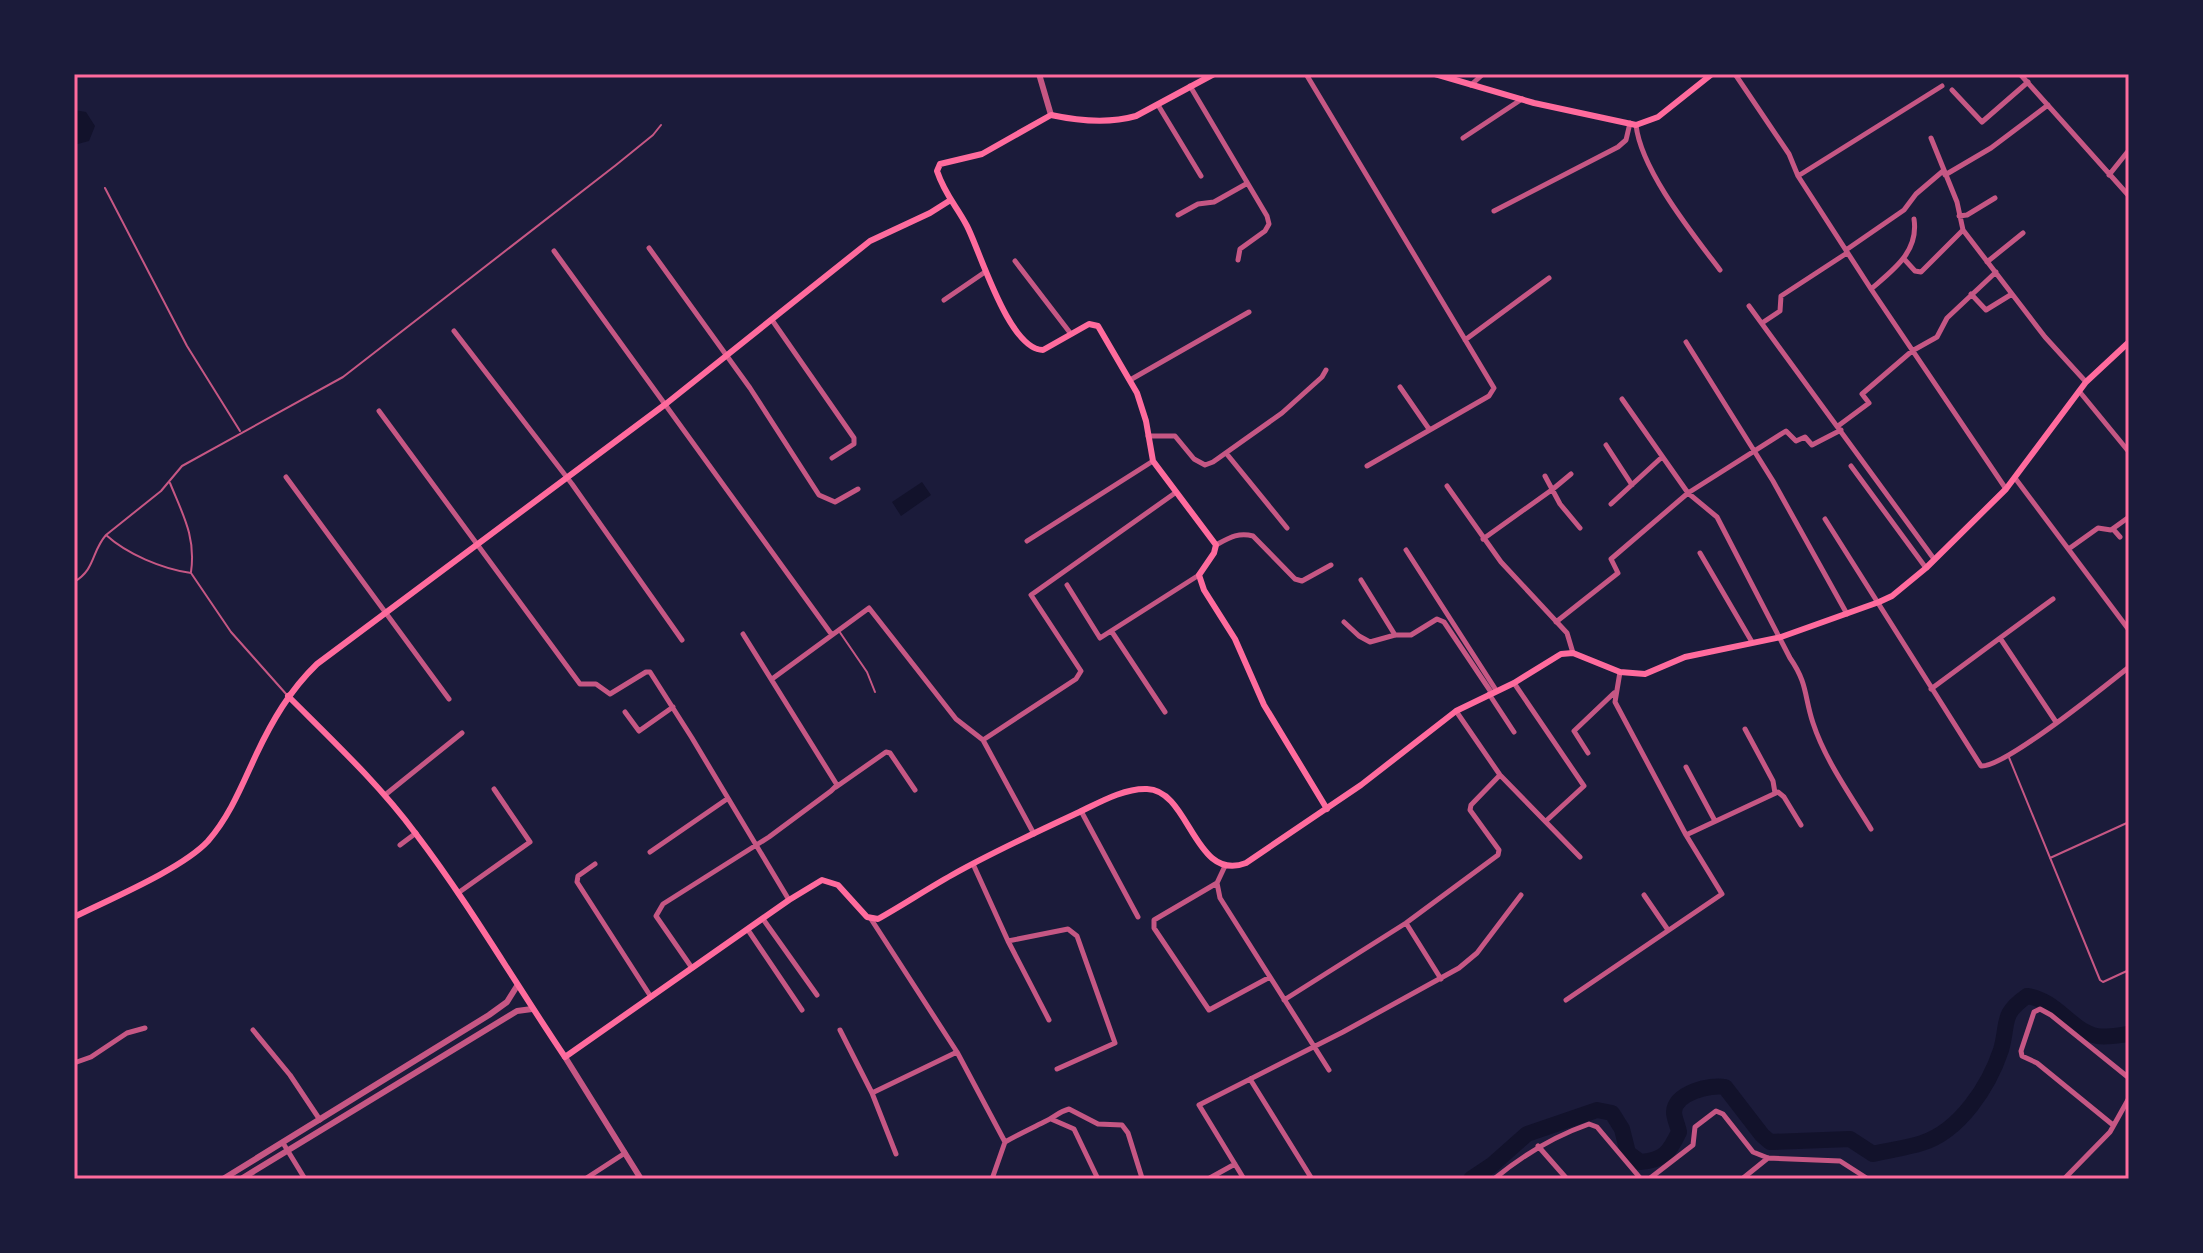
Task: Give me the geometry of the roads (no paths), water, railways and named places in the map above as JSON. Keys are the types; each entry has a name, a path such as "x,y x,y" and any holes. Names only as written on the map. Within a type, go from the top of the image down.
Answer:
{"main road":[{"path":"1214,74 1158,105 1122,120 1078,120 1051,115 982,154 940,164 937,171 949,201 968,227 1004,312 1032,347 1043,350 1089,324 1098,326 1143,408 1153,461 1216,545 1199,575 1204,590 1235,639 1264,705 1327,809"},
{"path":"1435,74 1522,99 1633,124 1658,117 1712,74"},
{"path":"74,917 172,867 207,842 237,798 288,696 317,664 667,403 870,241 949,201"},
{"path":"288,696 385,795 416,833 565,1057 815,883 828,880 838,885 863,914 878,919 973,864 1081,811 1129,791 1149,789 1159,792 1173,805 1217,862 1234,867 1246,863 1327,809 1456,711 1514,683 1561,654 1573,653 1620,672 1645,674 1685,657 1781,637 1879,602 1926,568 2006,489 2086,382 2129,342"}],"street":[{"path":"1039,74 1051,115"},
{"path":"1306,74 1492,381 1492,393 1367,466"},
{"path":"1470,85 1483,74"},
{"path":"1735,74 1789,154 1798,176 1846,252 2006,489"},
{"path":"2020,74 2129,196"},
{"path":"1952,90 1982,122 2028,82"},
{"path":"1190,86 1267,216 1269,224 1265,231 1240,249 1238,260"},
{"path":"1798,176 1942,86"},
{"path":"1463,138 1522,99"},
{"path":"1158,105 1201,176"},
{"path":"1762,323 1780,311 1781,296 1904,210 1916,194 1944,173 1991,148 2048,105"},
{"path":"1494,211 1618,147 1626,140 1633,124"},
{"path":"1633,124 1637,141 1651,169 1720,270"},
{"path":"1931,138 1957,202 1963,230 2045,337 2086,382"},
{"path":"2109,175 2129,150"},
{"path":"1178,215 1198,204 1214,202 1246,184"},
{"path":"1959,216 1967,215 1995,198"},
{"path":"1871,289 1905,260 1915,227 1914,219"},
{"path":"1905,260 1915,271 1921,272 1963,230"},
{"path":"1987,262 2023,233"},
{"path":"649,248 727,357 819,495 835,502 858,489"},
{"path":"554,251 832,635"},
{"path":"1015,261 1071,334"},
{"path":"944,300 985,272"},
{"path":"1556,622 1617,573 1610,559 1688,493 1786,431 1796,440 1805,437 1812,445 1840,428 1869,403 1862,394 1912,351 1937,337 1947,318 1996,272"},
{"path":"1465,340 1549,278"},
{"path":"1971,294 1986,310 2012,294"},
{"path":"1749,306 1934,559"},
{"path":"1130,380 1249,312"},
{"path":"772,320 854,438 854,444 832,458"},
{"path":"454,331 567,477 682,640"},
{"path":"1686,342 1790,508 1847,614"},
{"path":"1148,436 1175,436 1194,459 1205,465 1282,413 1326,370"},
{"path":"1400,387 1429,429"},
{"path":"2079,391 2129,452"},
{"path":"1622,399 1688,493 1717,517 1790,658 1803,677 1813,724 1836,771 1871,829"},
{"path":"379,411 580,684 596,684 610,694 650,672 789,900"},
{"path":"1606,445 1632,485"},
{"path":"1226,453 1287,528"},
{"path":"1611,504 1662,457"},
{"path":"1027,541 1153,461"},
{"path":"1851,466 1926,568"},
{"path":"1483,539 1571,474"},
{"path":"1545,476 1560,504 1580,528"},
{"path":"286,477 449,699"},
{"path":"2015,478 2129,630"},
{"path":"1447,486 1501,562 1567,633 1573,653"},
{"path":"983,740 1076,679 1081,671 1031,595 1175,493"},
{"path":"2070,548 2098,528 2113,529 2129,517"},
{"path":"1825,519 1981,766 1989,766 2023,747 2129,667"},
{"path":"2113,529 2120,537"},
{"path":"1216,545 1243,533 1253,536 1295,579 1302,581 1331,565"},
{"path":"1406,550 1514,732"},
{"path":"1700,553 1752,642"},
{"path":"1067,585 1100,638 1199,575"},
{"path":"1361,580 1395,635"},
{"path":"1931,689 2053,599"},
{"path":"772,679 869,608 956,719 983,740 1034,834"},
{"path":"1344,622 1370,642 1395,635 1411,635 1437,619 1444,622 1492,692"},
{"path":"1112,632 1165,712"},
{"path":"743,634 836,781 835,788"},
{"path":"2000,638 2056,722"},
{"path":"1566,1000 1722,894 1686,835 1615,702 1620,672"},
{"path":"1514,683 1584,786 1546,821"},
{"path":"1588,753 1574,731 1615,693"},
{"path":"625,712 639,731 673,707"},
{"path":"1456,711 1500,775 1580,857"},
{"path":"1745,729 1773,781 1775,793"},
{"path":"385,795 462,733"},
{"path":"692,968 656,916 663,904 756,845 886,752 890,753 915,790"},
{"path":"1686,767 1715,821"},
{"path":"1284,1000 1406,923 1498,855 1499,850 1470,810 1471,805 1500,775"},
{"path":"458,893 530,842 494,789"},
{"path":"1686,835 1775,793 1784,797 1801,825"},
{"path":"650,852 727,799"},
{"path":"1081,811 1138,917"},
{"path":"400,845 416,833"},
{"path":"595,864 578,876 577,882 651,997"},
{"path":"973,864 1049,1020"},
{"path":"1225,866 1217,883 1154,920 1154,928 1209,1010 1270,977"},
{"path":"1217,883 1220,898 1329,1070"},
{"path":"1244,1179 1199,1105 1441,979 1477,953 1521,895"},
{"path":"1644,895 1668,930"},
{"path":"763,919 817,995"},
{"path":"871,919 957,1052 1005,1142"},
{"path":"1406,923 1441,979"},
{"path":"1008,941 1068,929 1077,936 1115,1043 1057,1069"},
{"path":"748,930 802,1010"},
{"path":"223,1179 489,1015 507,1002 517,986"},
{"path":"241,1179 517,1011 532,1009"},
{"path":"2113,1125 2037,1063 2022,1056 2034,1012 2040,1009 2051,1015 2129,1078"},
{"path":"74,1063 91,1057 127,1033 145,1028"},
{"path":"253,1030 290,1075 320,1120"},
{"path":"840,1030 872,1093 896,1154"},
{"path":"872,1093 957,1052"},
{"path":"565,1057 641,1179"},
{"path":"1250,1079 1312,1179"},
{"path":"2064,1179 2113,1125 2129,1098"},
{"path":"2124,1106 2129,1112"},
{"path":"992,1179 1005,1142 1051,1119 1057,1112 1069,1109 1098,1124 1122,1125 1128,1133 1142,1178"},
{"path":"1649,1179 1693,1145 1695,1127 1716,1111 1723,1114 1753,1152 1768,1158 1840,1161 1868,1179"},
{"path":"1051,1119 1074,1129 1098,1179"},
{"path":"1495,1178 1556,1135 1589,1124 1597,1127 1641,1179"},
{"path":"283,1143 305,1179"},
{"path":"1538,1146 1567,1179"},
{"path":"585,1179 625,1153"},
{"path":"1742,1179 1768,1158"},
{"path":"1208,1179 1235,1164"}],"lane":[{"path":"74,582 91,568 99,543 106,535 152,499 182,466 343,377 616,165 661,125"},
{"path":"105,188 187,346 241,432"},
{"path":"169,481 192,539 194,559 191,573"},
{"path":"106,535 134,553 175,570 191,573 231,632 288,696"},
{"path":"839,630 867,672 875,692"},
{"path":"2008,754 2048,859 2100,980 2103,982 2129,970"},
{"path":"2048,859 2129,822"}],"waterway":[{"path":"1471,1179 1527,1134 1597,1110 1612,1113 1622,1129 1628,1153 1640,1162 1655,1159 1669,1150 1679,1132 1674,1114 1676,1105 1694,1091 1711,1087 1725,1087 1770,1142 1850,1139 1873,1154 1904,1148 1936,1137 1971,1106 1996,1064 2009,1014 2027,996 2047,1003 2088,1033 2105,1037 2129,1034"}]}
